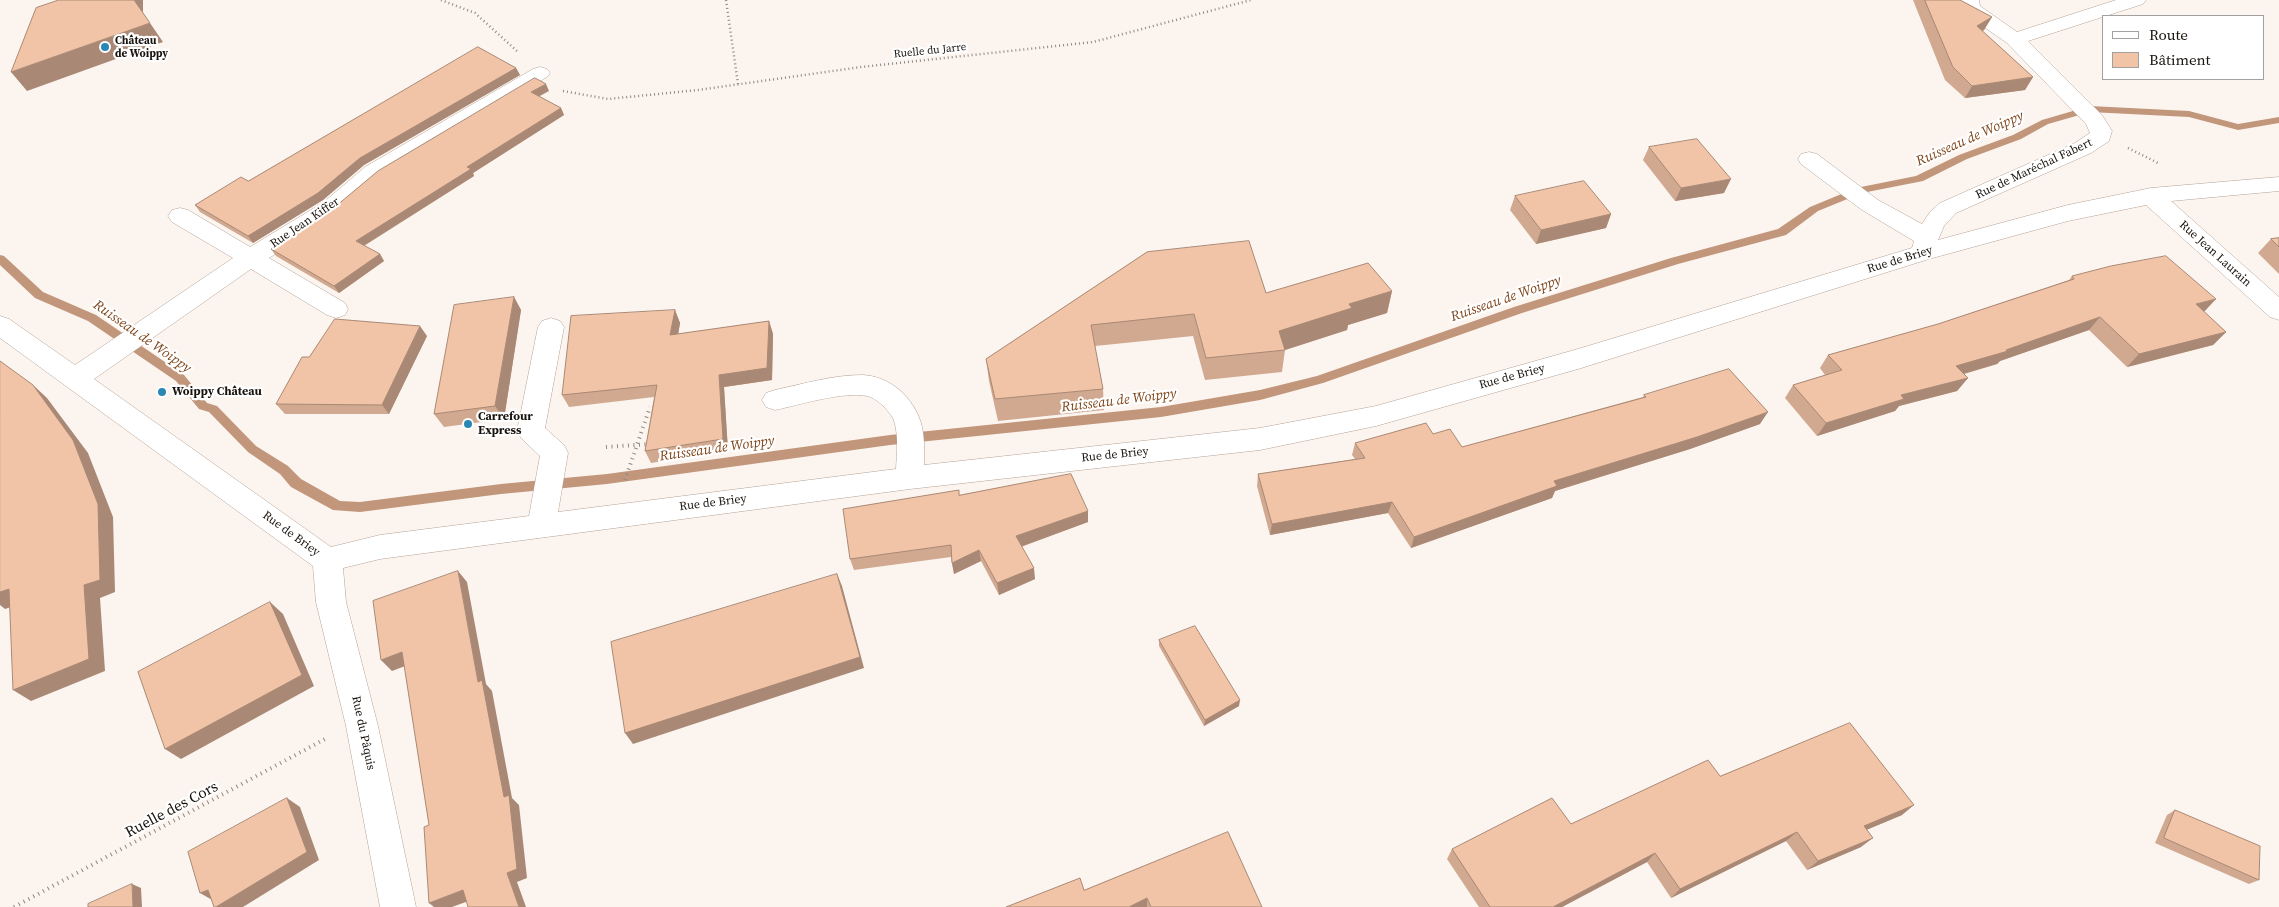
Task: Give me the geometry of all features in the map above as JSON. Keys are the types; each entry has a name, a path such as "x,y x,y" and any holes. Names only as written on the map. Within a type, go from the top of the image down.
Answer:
{"street":[{"name":"Rue de Maréchal Fabert","path":"1924,246 1931,225 1948,208 2027,174 2096,141 2101,136 2102,131 2072,97 2014,39 1970,5 1949,0"},
{"path":"2014,39 2136,0"},
{"name":"Rue Jean Kiffer","path":"74,379 249,259 332,207 373,172 540,73"},
{"path":"1809,159 1924,246"},
{"name":"Rue de Briey","path":"0,325 326,560 380,547 910,478 1260,439 1367,418 1578,359 1924,246 2151,196 2279,184"},
{"name":"Rue Jean Laurain","path":"2151,196 2279,311"},
{"path":"180,216 249,259 336,309"},
{"path":"541,526 554,453 531,431 551,326"},
{"path":"775,400 845,387 872,386 887,395 900,407 910,440 910,478"},
{"name":"Rue du Pâquis","path":"326,560 331,602 362,726 398,907"}],"path":[{"path":"726,0 738,84"},
{"name":"Ruelle du Jarre","path":"608,99 1093,42 1250,0"},
{"path":"624,483 628,467 643,433 650,407"},
{"path":"606,448 654,444"},
{"name":"Ruelle des Cors","path":"14,907 330,737"}],"building":[{"path":"59,0 134,0 150,23 11,72 36,8"},
{"path":"1925,0 1960,0 1992,17 1977,26 2033,77 1972,86 1953,67"},
{"path":"478,47 516,68 360,158 318,193 248,236 195,205 241,177 248,181"},
{"path":"535,78 546,84 531,92 561,108 467,167 471,169 356,241 380,254 334,286 271,249 336,206 378,171"},
{"path":"1697,139 1731,179 1681,188 1649,147"},
{"path":"1584,181 1611,214 1541,230 1515,196"},
{"path":"2279,238 2279,247 2271,239"},
{"path":"1249,241 1266,293 1368,263 1392,291 1349,304 1352,308 1279,331 1285,350 1206,358 1194,314 1091,325 1103,389 995,399 986,359 1147,252"},
{"path":"2166,256 2216,299 2196,304 2226,332 2139,354 2100,317 2006,350 2008,351 1956,366 1968,378 1901,395 1904,399 1826,423 1793,385 1842,370 1828,355 1938,324 2074,279 2072,276 2111,266"},
{"path":"514,297 495,406 434,414 454,305"},
{"path":"675,310 670,335 769,321 767,368 719,375 723,439 645,451 657,385 562,395 571,316"},
{"path":"335,319 420,326 382,405 276,404 302,357 309,357"},
{"path":"0,361 33,385 73,440 98,504 100,580 84,585 89,659 13,690 9,589 0,592"},
{"path":"1729,369 1768,412 1697,437 1554,481 1557,486 1414,537 1392,502 1272,524 1258,474 1365,458 1355,443 1426,423 1433,434 1450,429 1462,447 1646,397 1644,395"},
{"path":"1071,474 1088,511 1016,536 1034,568 997,583 979,550 952,563 951,545 850,559 843,509 959,490 959,495"},
{"path":"458,571 478,682 482,680 504,797 509,795 517,869 507,873 519,907 468,907 463,890 429,903 424,827 429,825 402,652 381,660 373,601"},
{"path":"837,574 860,657 625,733 611,642"},
{"path":"270,602 302,675 165,749 138,672"},
{"path":"1195,626 1240,700 1205,720 1159,640"},
{"path":"1850,723 1914,805 1864,826 1873,838 1818,861 1797,832 1680,889 1655,853 1553,907 1490,907 1452,849 1552,798 1571,824 1708,760 1720,776"},
{"path":"287,798 307,852 214,907 208,890 200,893 188,852"},
{"path":"2175,810 2260,846 2259,880 2164,838"},
{"path":"1228,832 1262,907 1151,907 1147,898 1129,907 1006,907 1080,878 1084,890"},
{"path":"132,884 133,907 88,907 88,904"}],"waterway":[{"name":"Ruisseau de Woippy","path":"0,259 39,295 92,318 180,378 203,406 213,409 252,449 284,470 296,483 338,506 360,507 501,489 607,479 890,440 1161,412 1260,395 1319,380 1518,310 1675,261 1782,232 1814,209 1860,190 1919,179 1963,157 2017,137 2045,122 2090,109 2189,114 2238,127 2279,120"}],"place":[{"name":"Château de Woippy","path":"105,47"},
{"name":"Woippy Château","path":"162,392"},
{"name":"Carrefour Express","path":"468,424"}]}
